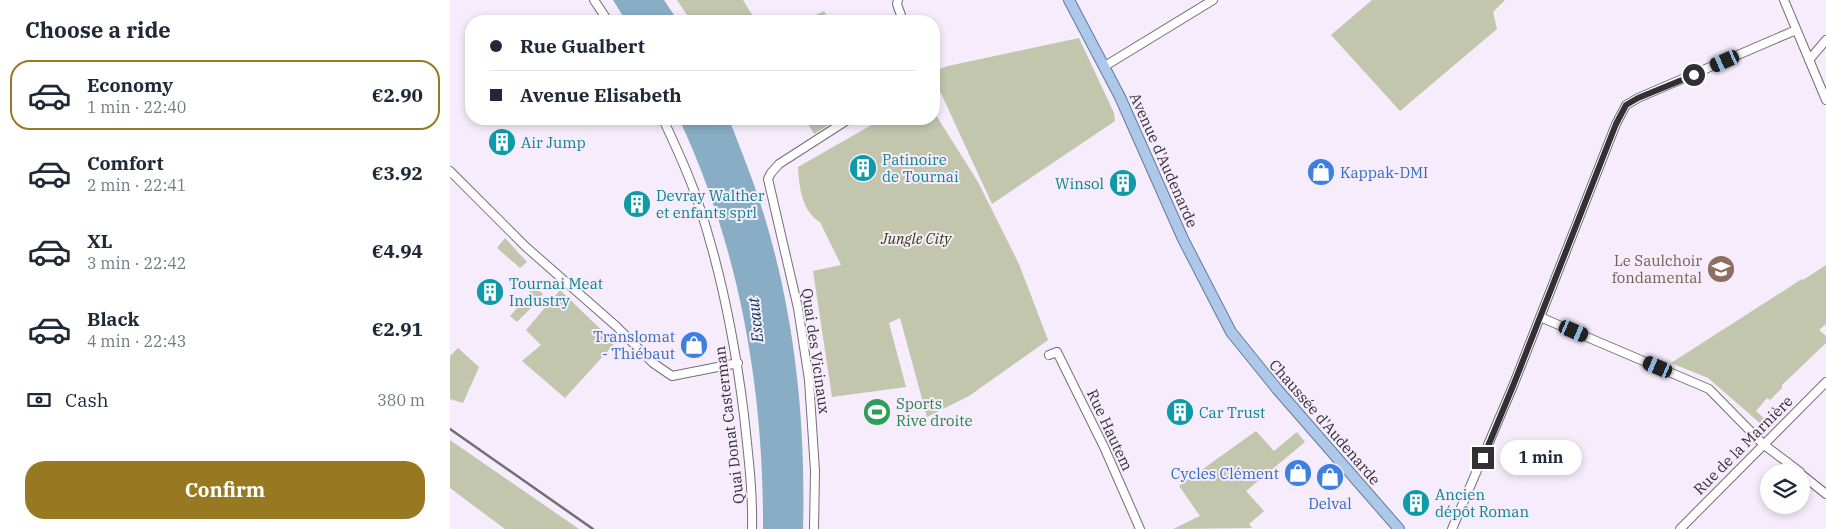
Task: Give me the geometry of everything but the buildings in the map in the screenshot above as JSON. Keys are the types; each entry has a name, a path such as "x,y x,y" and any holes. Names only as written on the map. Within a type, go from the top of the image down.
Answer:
{"main road":[{"name":"Avenue d'Audenarde","path":"1069,0 1129,115 1183,239 1231,332"},
{"name":"Chaussée d'Audenarde","path":"1231,332 1277,389 1399,529"}],"street":[{"path":"594,0 604,15"},
{"path":"898,0 896,4 901,15"},
{"path":"1105,66 1212,0"},
{"path":"1784,0 1826,100"},
{"path":"1452,529 1513,386 1616,124 1626,105 1638,98 1796,30"},
{"path":"1809,60 1826,40"},
{"name":"Quai Donat Casterman","path":"666,125 686,169 700,208 718,270 738,363 749,463 752,529"},
{"name":"Quai des Vicinaux","path":"814,529 815,471 809,380 798,308 768,179 771,172 779,164 839,125"},
{"path":"450,171 526,247 616,326 653,363 672,376 738,363"},
{"path":"1540,317 1709,389 1763,444 1789,464"},
{"name":"Rue Hautem","path":"1049,355 1057,352 1104,447 1140,529"},
{"name":"Rue de la Marnière","path":"1680,529 1826,382"},
{"path":"1810,481 1826,494"}],"green space":[{"path":"677,0 743,0 752,15 687,15"},
{"path":"1372,0 1505,0 1493,12 1497,29 1400,111 1331,35"},
{"path":"824,11 826,15 816,15"},
{"path":"1079,38 1114,113 1115,121 992,204 940,91 940,69"},
{"name":"Jungle City","path":"940,122 978,182 1019,264 1048,340 969,396 927,417 900,318 889,323 906,387 832,397 813,271 841,265 820,222 814,218 805,205 799,182 798,167 872,125 940,125"},
{"path":"809,125 828,125 814,134"},
{"path":"505,238 527,262 520,268 497,248"},
{"path":"1826,265 1826,324 1819,330 1826,336 1826,343 1782,385 1782,388 1770,400 1767,398 1756,411 1766,420 1761,424 1708,378 1671,363 1802,279"},
{"path":"534,286 543,294 535,305 526,297"},
{"path":"560,290 615,343 565,398 522,361 541,345 526,330"},
{"path":"524,300 532,307 517,322 510,316"},
{"path":"458,348 479,367 463,403 450,399 450,356"},
{"path":"1256,431 1274,451 1297,432 1305,442 1246,491 1264,511 1249,524 1252,528 1173,529 1200,516 1179,486"},
{"path":"450,440 579,529 505,529 450,488"}],"water":[{"path":"613,0 664,0 674,15 622,15"},
{"name":"Escaut","path":"682,125 731,125 764,215 775,253 791,331 803,449 803,529 763,529 759,424 753,371 744,319 718,217 700,167"}],"railway":[{"path":"450,429 593,529"}],"place":[{"name":"Air Jump","path":"502,142"},
{"name":"Patinoire de Tournai","path":"863,168"},
{"name":"Kappak-DMI","path":"1321,172"},
{"name":"Winsol","path":"1123,183"},
{"name":"Devray Walther et enfants sprl","path":"637,204"},
{"name":"Le Saulchoir fondamental","path":"1721,269"},
{"name":"Tournai Meat Industry","path":"490,292"},
{"name":"Translomat - Thiébaut","path":"694,345"},
{"name":"Sports Rive droite","path":"877,412"},
{"name":"Car Trust","path":"1180,412"},
{"name":"Cycles Clément","path":"1298,473"},
{"name":"Delval","path":"1330,477"},
{"name":"Ancien dépôt Roman","path":"1416,503"}],"route":[{"path":"1483,458 1616,124 1626,105 1638,98 1694,75"}]}
